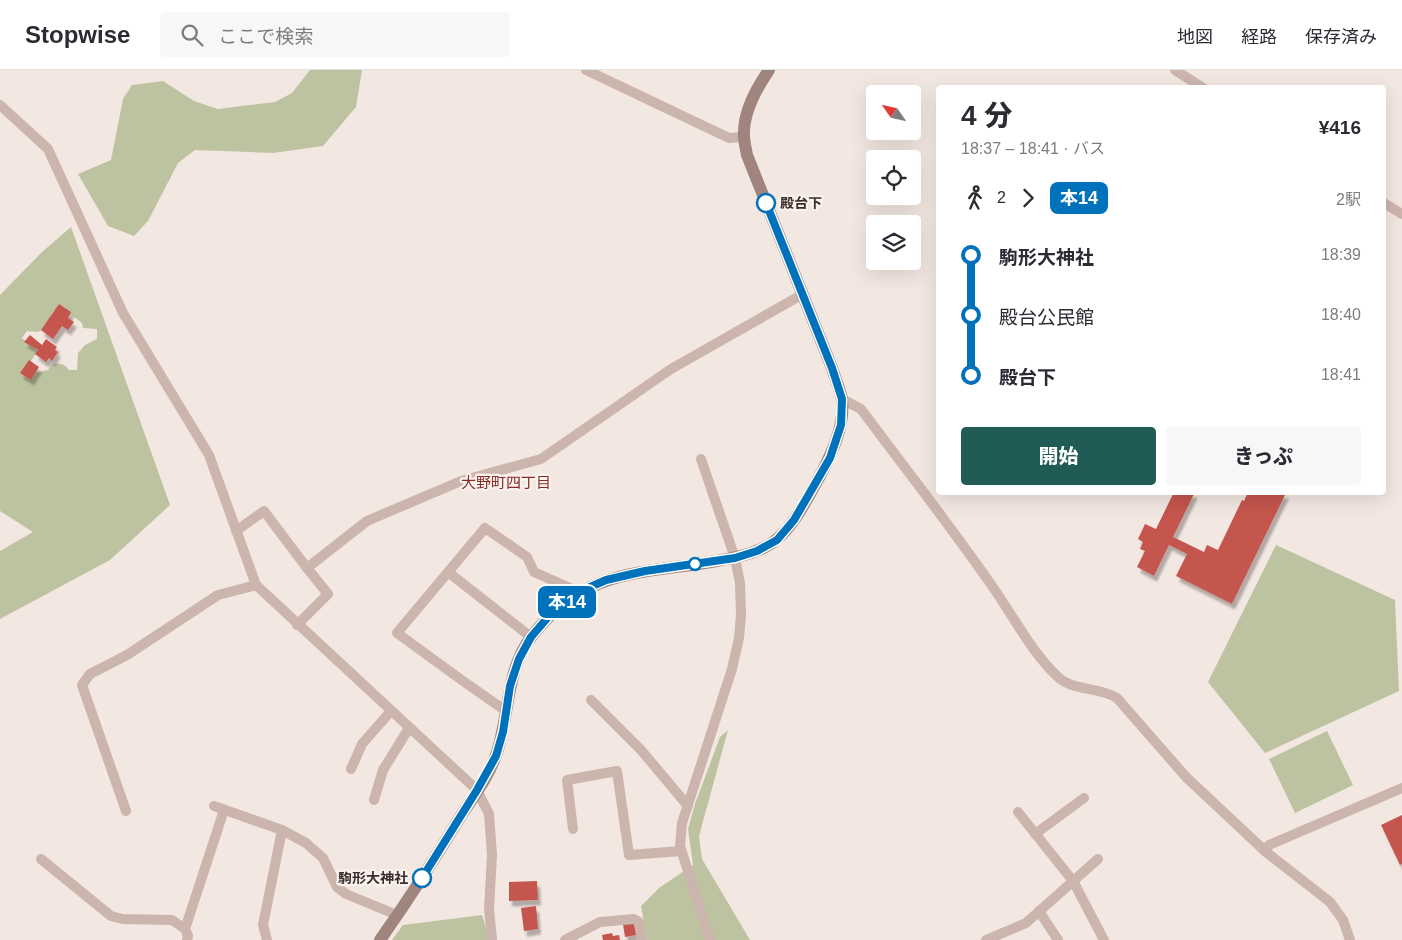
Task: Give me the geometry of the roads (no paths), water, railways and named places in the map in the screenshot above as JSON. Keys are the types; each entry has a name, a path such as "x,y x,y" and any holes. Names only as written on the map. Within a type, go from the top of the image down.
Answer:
{"street":[{"path":"586,70 729,138 744,137"},
{"path":"380,940 428,870 496,756 503,732 510,686 519,659 531,637 549,616 579,592 606,580 645,571 735,558 757,551 777,540 794,520 830,458 841,425 842,399 832,368 747,155 744,137 746,118 752,99 769,70"},
{"path":"1175,70 1198,85"},
{"path":"0,105 48,149 123,313 209,455 256,585 477,790 489,814 492,855 489,909 492,940"},
{"path":"1386,204 1402,214"},
{"path":"307,568 366,521 461,481 541,460 671,369 803,294"},
{"path":"842,399 861,408 990,583 1025,636 1058,677 1072,686 1108,693 1117,698 1186,777 1266,852 1330,902 1343,920 1350,940"},
{"path":"701,459 735,558 740,583 741,615 739,638 732,669 682,823 681,851 710,940"},
{"path":"236,531 264,511 328,594 297,624"},
{"path":"506,711 397,633 485,528 527,557 534,572 579,592"},
{"path":"448,572 531,637"},
{"path":"126,811 82,684 90,674 129,654 218,594 256,585"},
{"path":"591,700 641,750 688,806"},
{"path":"351,769 362,744 391,711"},
{"path":"374,800 382,770 409,728"},
{"path":"573,829 567,780 617,771 629,855 681,851"},
{"path":"1266,852 1268,845 1402,788"},
{"path":"1035,834 1084,798"},
{"path":"185,929 219,808 282,830 306,843 323,858 337,887 346,894 397,915"},
{"path":"1018,812 1073,881 1104,940"},
{"path":"267,940 263,925 282,830"},
{"path":"41,859 111,916 122,919 172,920 185,929 188,936 187,940"},
{"path":"986,940 1026,923 1098,859"},
{"path":"1039,911 1058,940"},
{"path":"565,940 600,922 634,919 639,922 642,940"}],"place":[{"name":"殿台下","path":"766,203"},
{"name":"駒形大神社","path":"422,878"}],"district":[{"name":"大野町四丁目","path":"506,483"}]}
